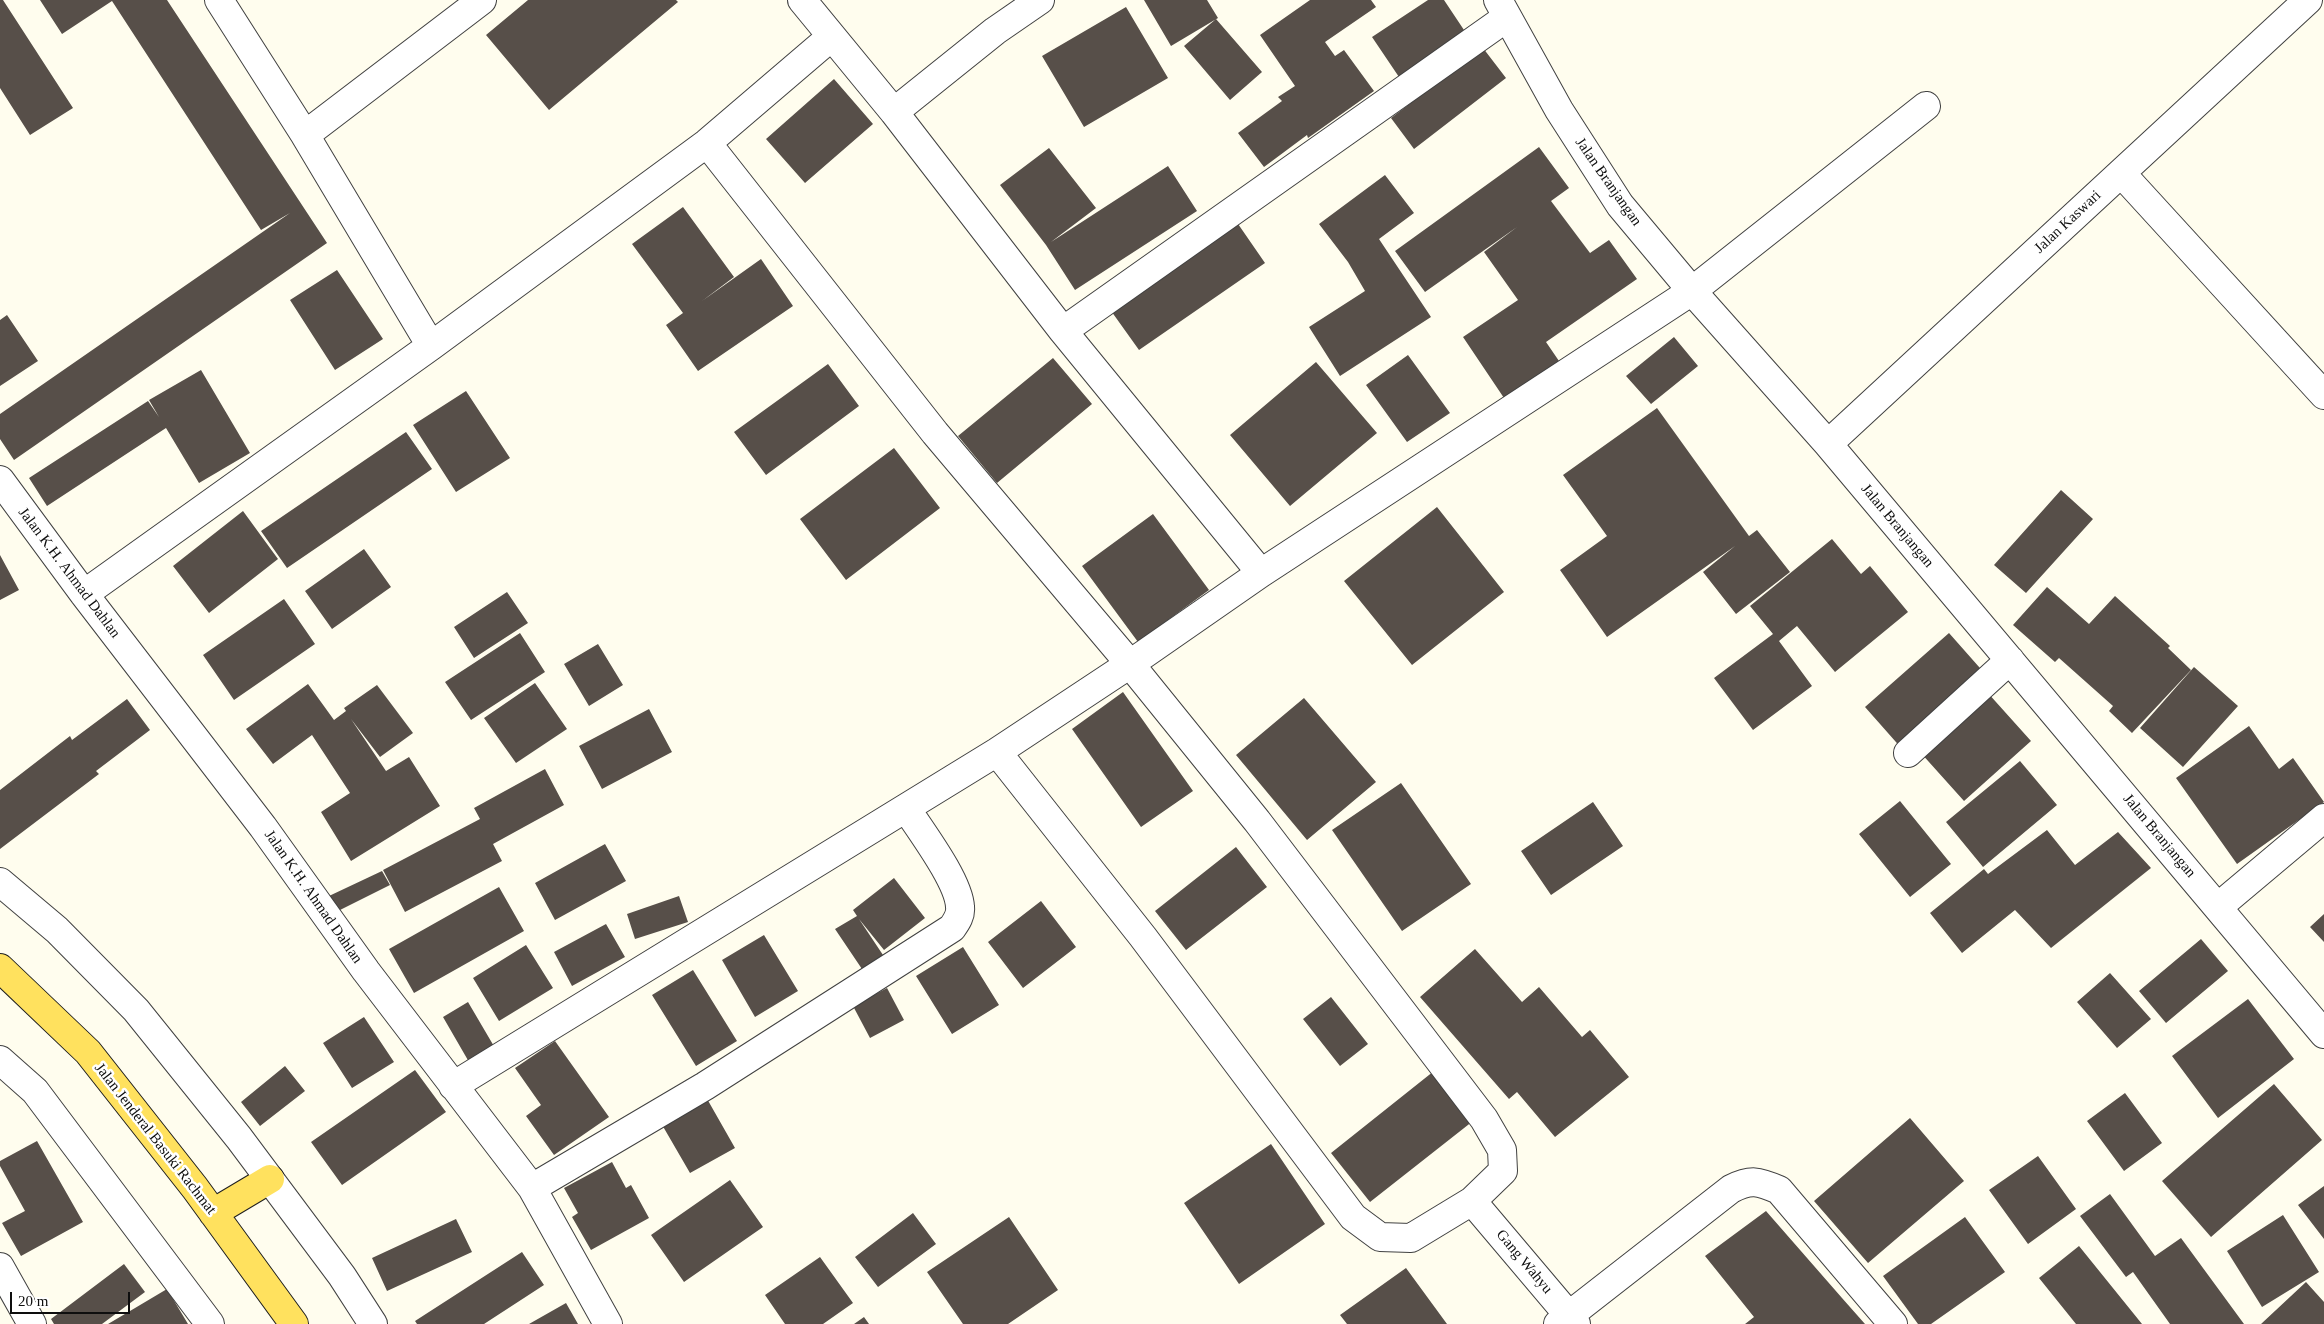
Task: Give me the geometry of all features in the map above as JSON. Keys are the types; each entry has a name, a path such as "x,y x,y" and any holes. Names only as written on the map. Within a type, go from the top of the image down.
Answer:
{"main road":[{"name":"Jalan Jenderal Basuki Rachmat","path":"0,968 88,1052 213,1213 294,1324"},
{"path":"213,1213 270,1179"}],"street":[{"path":"219,0 305,135 432,346"},
{"path":"305,135 482,0"},
{"path":"802,0 831,38 894,112 1062,331 1261,573"},
{"path":"894,112 995,31 1040,0"},
{"name":"Jalan Kaswari","path":"1828,444 2308,0"},
{"path":"1062,331 1502,9"},
{"name":"Jalan Branjangan","path":"1502,9 1559,110 1620,205 1692,292 1828,444 2324,1034"},
{"path":"84,594 432,346 707,143 831,38"},
{"path":"453,1086 997,752 1130,664 1261,573 1692,292 1926,106"},
{"path":"707,143 934,433 1130,664 1257,821 1484,1119 1502,1150 1503,1171 1472,1201 1410,1238 1380,1237 1353,1217 1143,937 997,752"},
{"path":"2121,173 2324,395"},
{"name":"Jalan K.H. Ahmad Dahlan","path":"0,480 84,594 263,827 366,972 532,1188 608,1324"},
{"path":"1908,753 2010,660"},
{"path":"532,1188 704,1086 952,928 959,919 960,906 954,884 906,808"},
{"path":"2218,907 2324,818"},
{"path":"0,882 57,930 136,1010 270,1179 342,1276 373,1324"},
{"path":"0,1060 35,1091 210,1324"},
{"path":"1568,1321 1731,1189 1747,1181 1767,1184 1779,1190 1892,1324"},
{"name":"Gang Wahyu","path":"1472,1201 1568,1321"},
{"path":"0,1267 32,1324"}],"building":[{"path":"0,0 3,0 73,108 30,135 0,88"},
{"path":"40,0 167,0 327,243 14,460 0,439 0,414 290,213 261,230 112,1 62,34"},
{"path":"528,0 676,0 678,2 549,110 486,35"},
{"path":"1144,0 1207,0 1218,18 1171,46"},
{"path":"1310,0 1371,0 1376,7 1325,42 1335,56 1344,50 1374,91 1308,138 1307,135 1264,167 1238,133 1282,101 1278,97 1295,86 1260,35"},
{"path":"1428,0 1444,0 1466,33 1399,77 1372,37"},
{"path":"1126,7 1168,78 1084,127 1042,56"},
{"path":"1216,19 1262,72 1230,100 1184,46"},
{"path":"1483,48 1506,78 1414,149 1391,118"},
{"path":"834,79 873,124 805,183 766,139"},
{"path":"1539,147 1569,188 1551,201 1590,253 1609,240 1637,279 1546,342 1559,361 1504,398 1463,337 1518,300 1484,252 1517,227 1425,292 1395,251"},
{"path":"1049,148 1096,208 1051,242 1168,166 1197,211 1075,290 1046,245 1000,185"},
{"path":"1385,175 1414,213 1379,239 1431,317 1340,376 1309,327 1365,291 1348,262 1319,224"},
{"path":"683,207 734,277 702,301 761,259 793,306 698,371 666,325 683,313 632,244"},
{"path":"1236,221 1265,263 1139,350 1109,308"},
{"path":"337,270 383,339 335,370 290,300"},
{"path":"7,315 38,361 0,386 0,320"},
{"path":"1674,337 1698,366 1651,404 1626,376"},
{"path":"1408,355 1450,413 1407,442 1366,385"},
{"path":"1053,358 1092,404 997,483 958,436"},
{"path":"1316,362 1377,433 1290,506 1230,435"},
{"path":"828,364 859,406 766,475 734,432"},
{"path":"201,370 250,453 199,483 166,428 47,506 29,478 148,401 159,417 149,400"},
{"path":"466,391 510,458 456,492 413,425"},
{"path":"1657,408 1749,536 1757,530 1790,572 1736,614 1703,572 1735,546 1607,637 1560,570 1607,536 1563,475"},
{"path":"406,432 432,469 287,568 261,531"},
{"path":"894,448 940,508 846,580 800,519"},
{"path":"2061,490 2093,519 2026,593 1994,565"},
{"path":"1437,507 1504,592 1412,665 1344,581"},
{"path":"243,511 278,559 209,613 173,566"},
{"path":"1153,514 1209,590 1138,642 1082,566"},
{"path":"1832,539 1861,574 1870,566 1908,612 1835,672 1797,626 1779,641 1812,686 1753,730 1714,678 1773,634 1750,606"},
{"path":"364,549 391,587 332,629 305,591"},
{"path":"0,555 19,590 0,600"},
{"path":"2047,587 2089,624 2115,596 2170,646 2168,648 2191,670 2132,733 2109,711 2113,706 2059,658 2055,662 2013,625"},
{"path":"507,592 528,623 474,658 454,627"},
{"path":"284,599 315,644 234,700 203,655"},
{"path":"520,633 545,672 471,720 445,682"},
{"path":"1949,633 1987,676 1903,750 1865,707"},
{"path":"598,644 623,685 589,706 564,664"},
{"path":"2194,667 2238,706 2183,767 2140,728"},
{"path":"535,683 567,729 516,763 484,718"},
{"path":"308,684 334,720 346,711 344,708 377,685 413,733 380,757 351,719 386,771 409,757 440,806 351,861 321,812 350,793 312,735 273,764 246,729"},
{"path":"1123,692 1193,791 1141,827 1072,729"},
{"path":"1987,692 2031,741 1964,801 1920,752"},
{"path":"1304,698 1376,782 1307,840 1236,755"},
{"path":"127,699 150,730 96,771 99,774 0,849 0,790 70,736 72,740"},
{"path":"649,709 672,752 602,789 579,746"},
{"path":"2249,726 2279,769 2293,758 2324,802 2237,864 2176,778"},
{"path":"2020,761 2057,805 1983,867 1946,822"},
{"path":"545,769 564,805 493,844 502,861 405,912 383,870 480,819 474,808"},
{"path":"1401,783 1471,884 1402,931 1332,830"},
{"path":"1900,801 1951,864 1910,897 1859,834"},
{"path":"1593,802 1623,846 1551,895 1521,851"},
{"path":"2047,830 2075,865 2118,832 2151,868 2051,948 2015,910 1962,953 1930,913 1984,869 1988,874"},
{"path":"605,844 626,881 555,920 535,883"},
{"path":"1236,847 1267,887 1186,950 1155,911"},
{"path":"382,871 390,885 336,912 329,896"},
{"path":"894,878 925,918 884,950 859,919 885,958 864,972 835,929 857,916 853,910"},
{"path":"499,887 524,931 414,993 389,949"},
{"path":"679,896 688,922 635,939 627,914"},
{"path":"1041,901 1076,947 1023,988 988,942"},
{"path":"2324,914 2324,942 2310,927"},
{"path":"606,924 625,957 572,986 554,952"},
{"path":"764,935 798,991 755,1017 722,960"},
{"path":"2201,939 2228,971 2166,1023 2139,991"},
{"path":"526,945 553,988 499,1021 473,978"},
{"path":"963,947 999,1005 952,1034 916,976"},
{"path":"1475,949 1522,1002 1539,987 1582,1037 1590,1030 1629,1077 1555,1137 1517,1092 1509,1099 1420,997"},
{"path":"693,970 737,1041 696,1066 652,995"},
{"path":"2110,973 2151,1019 2117,1048 2077,1002"},
{"path":"887,988 904,1020 870,1038 853,1006"},
{"path":"1331,997 1368,1044 1340,1066 1303,1019"},
{"path":"2248,999 2294,1059 2218,1118 2172,1056"},
{"path":"468,1002 495,1048 469,1062 443,1017"},
{"path":"364,1017 394,1062 352,1088 323,1043"},
{"path":"555,1041 609,1117 554,1155 526,1116 541,1105 515,1068"},
{"path":"285,1066 305,1091 260,1126 241,1102"},
{"path":"415,1070 446,1112 342,1185 311,1142"},
{"path":"1434,1071 1473,1121 1370,1202 1331,1153"},
{"path":"2274,1084 2322,1140 2211,1237 2162,1181"},
{"path":"2125,1093 2162,1143 2124,1171 2087,1121"},
{"path":"706,1097 735,1148 690,1173 661,1123"},
{"path":"1910,1118 1964,1181 1868,1263 1814,1201"},
{"path":"37,1141 83,1222 21,1256 2,1223 25,1211 0,1166 0,1161"},
{"path":"1271,1144 1325,1224 1239,1284 1184,1203"},
{"path":"2038,1156 2076,1209 2028,1244 1989,1190"},
{"path":"612,1162 626,1188 631,1185 649,1218 591,1250 572,1217 578,1213 564,1188"},
{"path":"730,1180 763,1227 684,1282 651,1235"},
{"path":"2324,1186 2324,1239 2298,1205"},
{"path":"2110,1194 2155,1256 2181,1238 2244,1324 2170,1324 2133,1272 2126,1277 2080,1216"},
{"path":"1766,1211 1865,1324 1745,1324 1754,1317 1705,1256"},
{"path":"913,1213 936,1244 878,1287 855,1257"},
{"path":"2283,1215 2319,1272 2262,1307 2227,1251"},
{"path":"1009,1217 1058,1290 1008,1324 963,1324 927,1272"},
{"path":"1965,1217 2005,1272 1931,1324 1918,1324 1883,1276"},
{"path":"456,1219 472,1252 387,1291 372,1258"},
{"path":"2079,1246 2142,1324 2076,1324 2039,1278"},
{"path":"522,1252 544,1285 484,1324 417,1324 415,1321"},
{"path":"820,1257 853,1303 823,1324 785,1324 765,1295"},
{"path":"124,1264 145,1292 102,1324 54,1324 51,1319"},
{"path":"1406,1268 1447,1324 1347,1324 1340,1315"},
{"path":"2306,1282 2324,1302 2324,1324 2261,1324"},
{"path":"167,1289 188,1324 108,1324 130,1311"},
{"path":"566,1303 578,1324 529,1324"},
{"path":"864,1317 869,1324 854,1324"}]}
